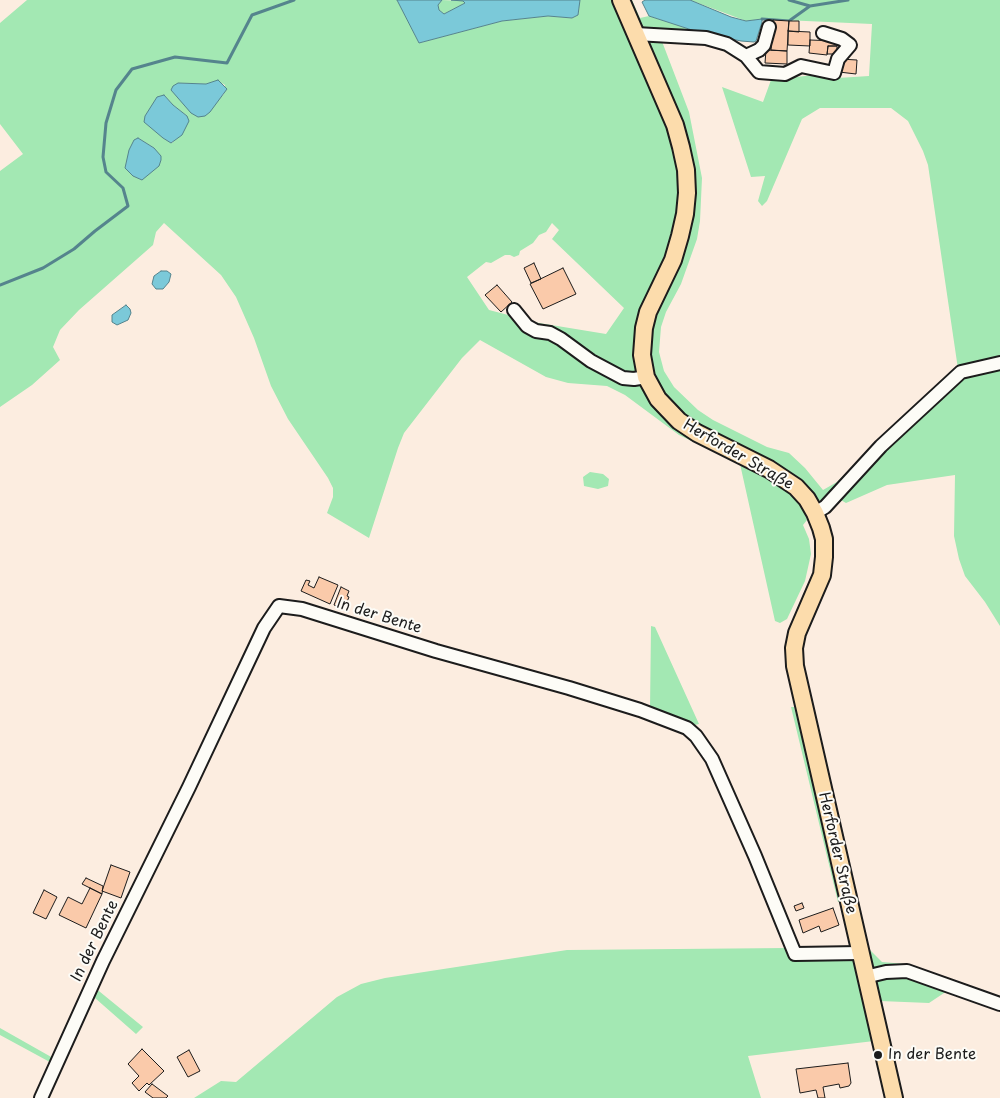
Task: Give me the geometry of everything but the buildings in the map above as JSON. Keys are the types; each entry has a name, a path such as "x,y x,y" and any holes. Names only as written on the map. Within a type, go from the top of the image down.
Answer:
{"main road":[{"name":"Herforder Straße","path":"622,0 675,125 686,170 685,214 678,244 669,269 648,312 644,328 642,355 646,377 658,399 679,421 697,433 785,478 807,499 816,513 824,539 822,574 796,633 794,666 894,1098"}],"street":[{"path":"746,56 760,50 764,45 769,27"},
{"path":"636,34 706,38 727,44 746,56 759,72 785,74 801,66 834,73 838,59 850,45 842,38 823,33"},
{"path":"514,310 527,326 536,331 550,333 562,339 591,361 623,378 634,380 646,377"},
{"path":"816,513 825,507 881,446 961,372 1000,363"},
{"name":"In der Bente","path":"41,1098 93,982 189,787 260,635 278,606 302,609 436,651 569,688 640,710 688,728 712,759 755,856 795,954 860,953"},
{"path":"865,977 886,972 907,971 1000,1004"}],"green space":[{"path":"27,0 397,0 419,43 502,21 548,16 572,18 578,15 580,0 632,0 640,18 649,16 695,31 658,31 689,112 702,178 700,221 697,239 681,284 666,312 661,327 659,352 664,371 674,387 698,410 713,420 767,447 789,453 805,468 823,490 837,482 958,369 928,165 908,121 891,108 820,108 802,119 767,201 762,206 758,201 765,176 751,177 722,87 763,102 771,80 822,74 838,78 869,76 872,24 762,19 746,21 690,0 1000,0 1000,626 965,576 959,559 954,536 955,475 887,485 846,503 839,499 829,510 823,499 819,501 805,515 807,520 803,525 809,539 811,554 805,581 787,619 780,623 775,621 740,464 679,435 625,395 607,386 568,383 546,377 480,340 462,358 404,433 369,538 327,513 333,497 333,488 288,419 271,386 254,338 236,297 221,275 164,223 156,232 153,245 79,310 60,330 53,347 60,360 32,385 0,407 0,171 23,154 0,124 0,23","holes":["218,81 225,85 224,94 220,98 178,83 206,84","164,95 187,116 183,131 172,143 163,138","138,138 154,148 142,180 125,168","552,223 559,230 552,239 624,308 606,334 539,323 489,310 467,277 486,262 491,263 505,255 514,257 519,255 520,251 533,243 539,235 546,232"]},
{"path":"442,0 463,1 465,3 444,14 439,10 438,5"},
{"path":"590,472 603,474 609,479 608,486 598,489 584,486 583,477"},
{"path":"651,626 655,627 699,724 690,726 650,710"},
{"path":"791,707 794,707 843,901 838,902"},
{"path":"865,945 882,962 905,964 1000,999 1000,1010 947,991 929,1003 880,1001 902,1098 887,1098 874,1041 748,1056 761,1098 194,1098 221,1081 236,1082 337,997 361,984 385,978 567,950 787,948 791,958 849,958 857,963"},
{"path":"94,987 143,1027 136,1034 95,998 91,998 59,1067 0,1035 0,1028 53,1058"}],"water":[{"path":"397,0 442,0 438,5 439,10 444,14 465,3 463,1 451,0 580,0 578,15 572,18 548,16 502,21 419,43"},
{"path":"645,0 690,0 731,17 746,21 762,19 762,22 756,41 741,41 695,31 649,16 642,2"},
{"path":"218,80 227,89 205,116 198,117 191,113 171,90 178,83 206,84"},
{"path":"164,95 187,116 189,121 182,135 171,143 144,122 145,116 157,97"},
{"path":"138,138 154,148 161,156 159,166 142,180 133,176 125,168 129,150 134,140"},
{"path":"161,271 167,271 171,274 169,282 163,289 156,289 152,284 154,276"},
{"path":"126,305 131,313 128,320 117,325 112,322 112,315"}],"waterway":[{"path":"0,285 43,268 74,249 128,206 123,188 106,172 103,157 106,123 116,90 132,69 175,57 227,63 252,15 294,0"},
{"path":"789,0 810,6 848,0"},
{"path":"762,19 789,21 810,6"}],"place":[{"name":"In der Bente","path":"878,1055"}]}
